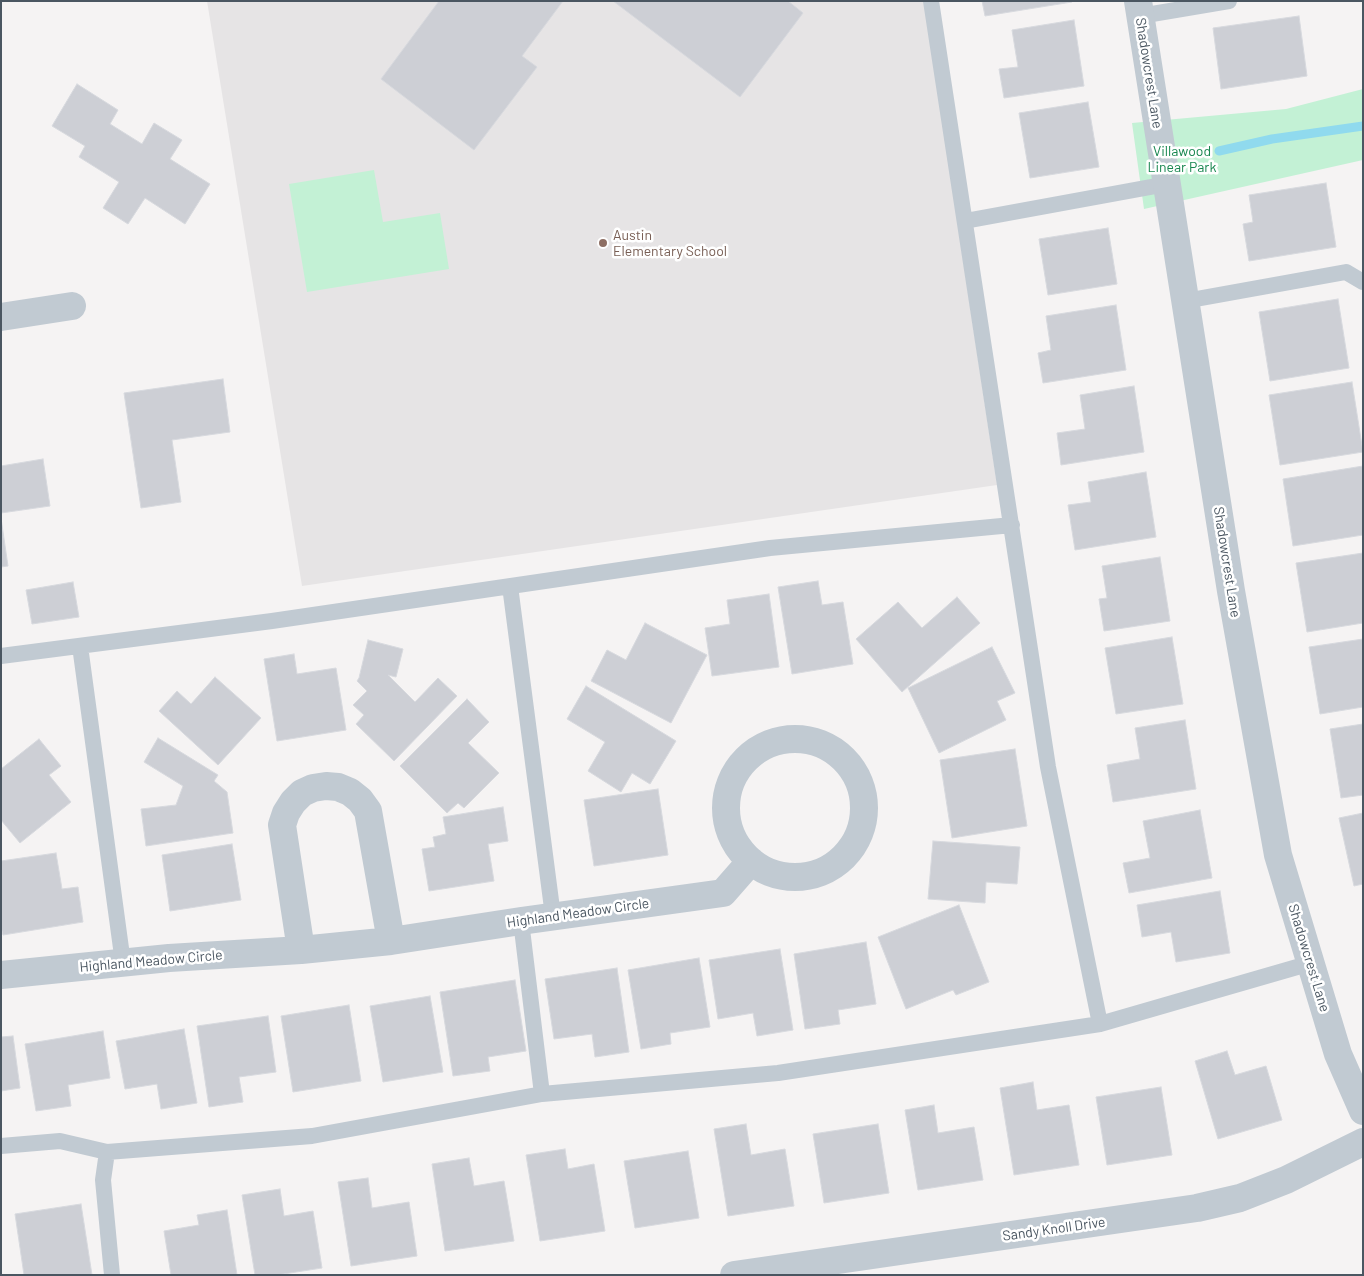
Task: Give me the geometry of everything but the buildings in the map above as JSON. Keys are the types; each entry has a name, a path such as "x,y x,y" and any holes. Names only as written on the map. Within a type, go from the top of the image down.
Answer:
{"street":[{"name":"Shadowcrest Lane","path":"1139,9 1231,591 1278,854 1338,1054 1363,1111"},
{"path":"1,317 72,306"},
{"path":"784,740 816,742 844,759 855,774 862,792 864,811 861,830 857,839 840,861 823,872 805,877 786,877 768,872 751,861 739,848 731,832 727,815 727,798 732,780 742,765 754,753 768,745 784,740"},
{"path":"302,950 282,825 292,802 313,788 326,786 338,787 350,792 368,810 391,941"},
{"name":"Highland Meadow Circle","path":"1,975 169,958 302,950 391,941 723,892 751,861"},
{"name":"Sandy Knoll Drive","path":"734,1275 1197,1208 1240,1198 1286,1180 1363,1142"}],"lane":[{"path":"931,1 1048,767 1100,1024"},
{"path":"1139,9 1229,1"},
{"path":"965,221 1167,184"},
{"path":"1185,301 1346,272 1363,282"},
{"path":"1,656 263,622 770,548 1012,525"},
{"path":"510,586 553,916"},
{"path":"80,646 123,963"},
{"path":"522,921 542,1094"},
{"path":"1,1146 60,1141 107,1152 312,1136 542,1094 778,1073 1100,1024 1311,964"},
{"path":"107,1152 103,1180 112,1275"}],"shaded area":[{"name":"Austin Elementary School","path":"207,1 924,1 997,485 302,586"}],"green space":[{"name":"Villawood Linear Park","path":"1363,89 1363,160 1144,209 1132,123 1286,109"},
{"path":"374,170 383,222 440,213 449,269 307,292 289,184"}],"waterway":[{"path":"1219,151 1272,139 1363,126"}],"place":[{"name":"Austin Elementary School","path":"603,243"}]}
